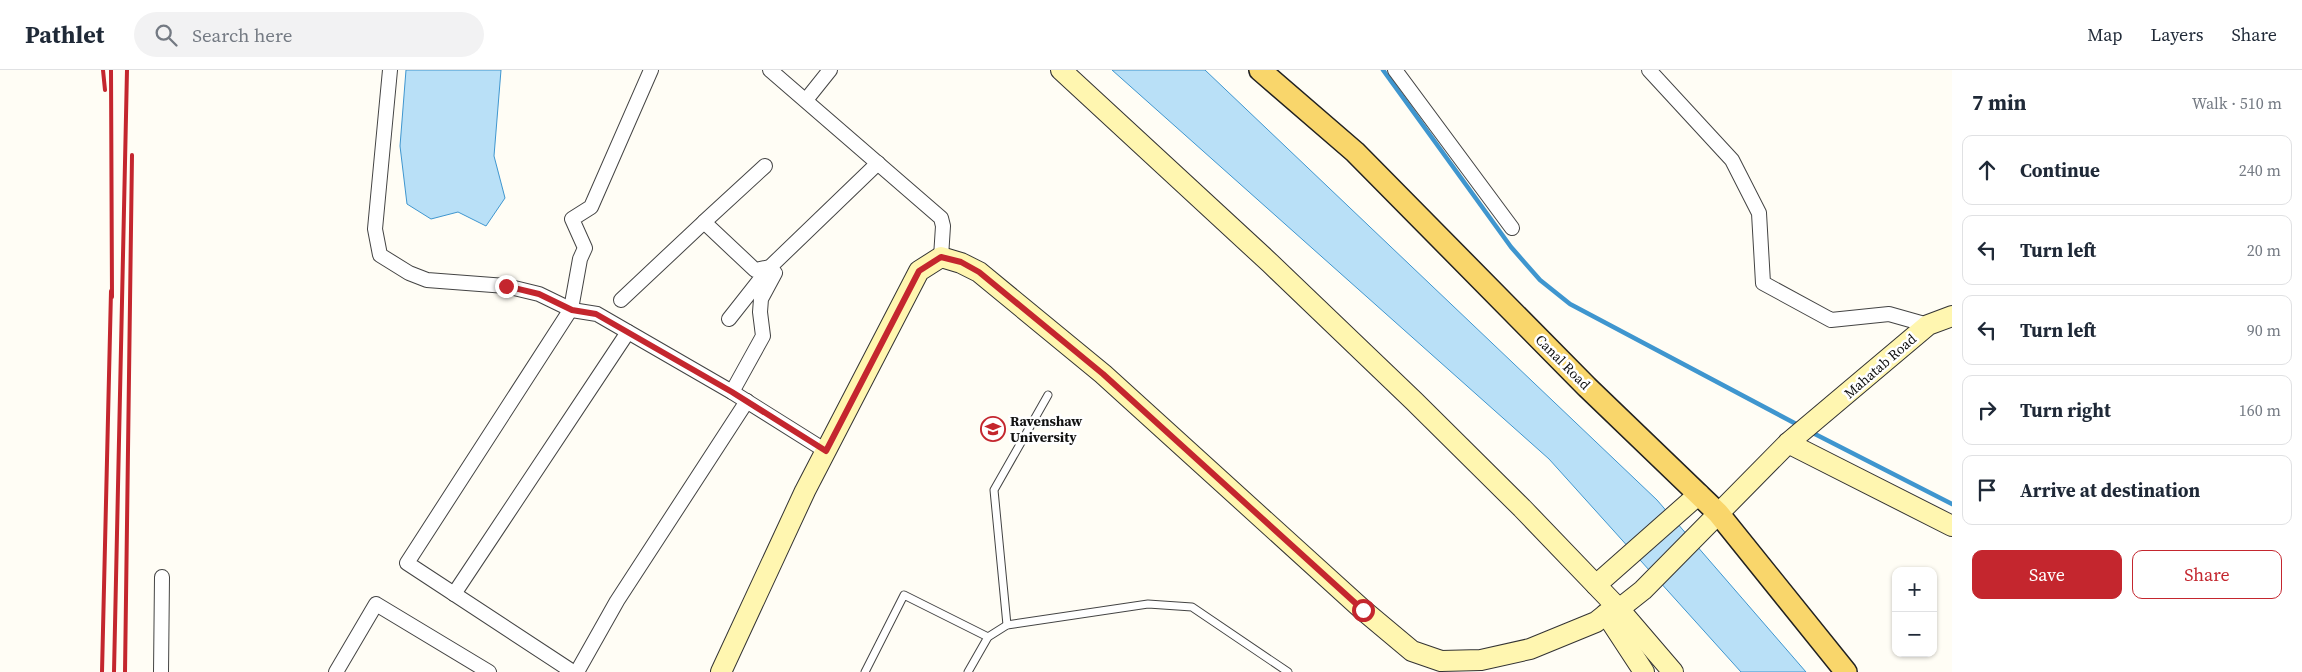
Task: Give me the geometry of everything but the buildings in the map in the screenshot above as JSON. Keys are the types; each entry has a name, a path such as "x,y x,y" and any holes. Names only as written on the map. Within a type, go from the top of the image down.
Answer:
{"main road":[{"path":"1061,70 1414,401 1522,508 1596,585 1628,672"},
{"name":"Canal Road","path":"1260,70 1355,152 1587,387 1699,494 1714,517 1846,672"},
{"path":"721,672 826,451 919,271 941,257"},
{"name":"Mahatab Road","path":"941,257 961,262 979,272 1103,374 1356,604 1412,651 1441,660 1482,660 1530,649 1607,615 1642,590 1792,440 1928,325 1952,316"},
{"path":"1792,440 1952,526"},
{"path":"1596,585 1699,494"},
{"path":"1607,615 1644,672"},
{"path":"1607,615 1673,672"}],"street":[{"path":"390,70 375,229 380,255 409,273 427,280 506,286 539,294 571,309 596,314 732,392 826,451"},
{"path":"573,672 407,563 571,309 580,259 584,248 572,219 591,207 651,70"},
{"path":"770,70 941,218 943,226 941,257"},
{"path":"806,100 830,70"},
{"path":"1395,70 1512,228"},
{"path":"1649,70 1732,160 1759,213 1763,283 1831,320 1889,314 1928,325"},
{"path":"729,319 770,267 878,163"},
{"path":"621,300 765,166"},
{"path":"704,222 755,270 770,267"},
{"path":"732,392 763,336 760,312 761,299 775,273 770,267"},
{"path":"454,594 628,332"},
{"path":"577,672 617,601 747,401"},
{"path":"160,672 162,577"},
{"path":"336,672 376,604 489,672"}],"lane":[{"path":"1007,626 994,490 1048,395"},
{"path":"865,672 904,595 988,637"},
{"path":"968,672 988,637 1007,626 1148,604 1192,607 1288,672"}],"water":[{"path":"406,70 501,70 494,156 505,198 486,226 458,212 431,219 407,204 400,146"},
{"path":"1112,70 1205,70 1657,500 1806,672 1741,672 1549,459"}],"waterway":[{"path":"1383,70 1511,247 1540,280 1570,304 1800,426"},
{"path":"1811,432 1952,504"}],"railway":[{"path":"103,70 105,90"},
{"path":"111,70 112,297"},
{"path":"114,672 127,70"},
{"path":"125,672 132,155"},
{"path":"102,672 111,291"}],"place":[{"name":"Ravenshaw University","path":"993,429"}],"route":[{"path":"506,286 539,294 572,310 596,314 732,392 826,451 919,271 941,257 961,262 979,272 1103,374 1363,610"}]}
